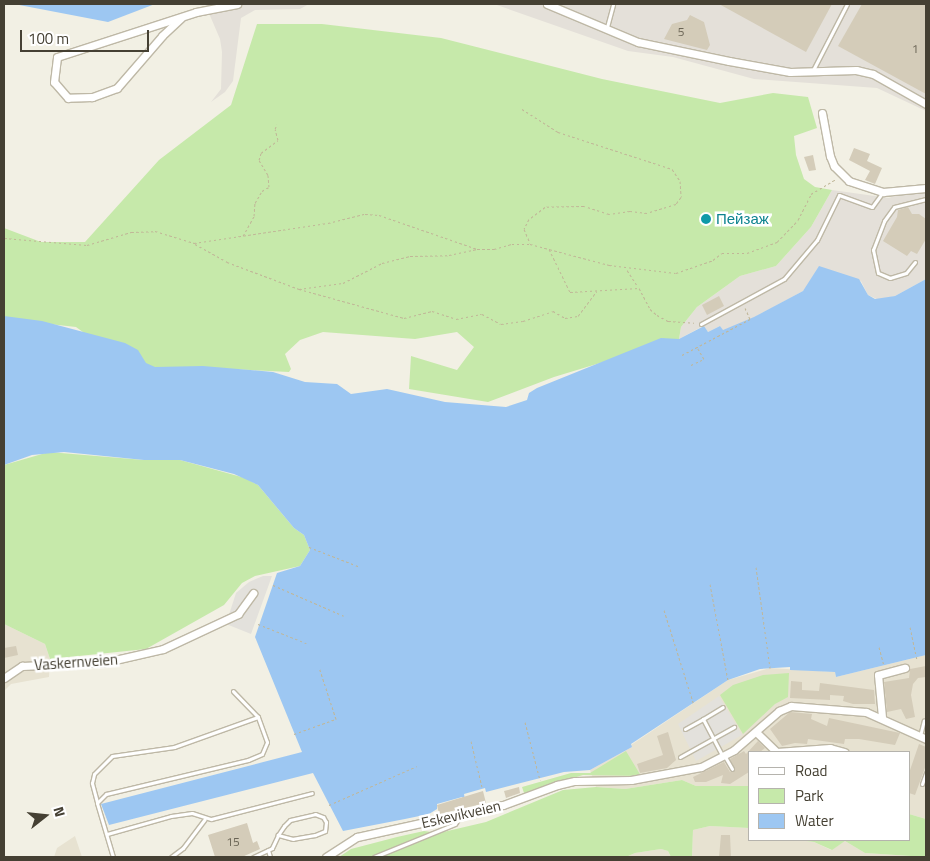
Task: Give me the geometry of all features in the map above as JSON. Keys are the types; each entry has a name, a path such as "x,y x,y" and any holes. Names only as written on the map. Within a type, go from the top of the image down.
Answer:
{"street":[{"path":"181,18 162,36 117,88 92,97 68,98 54,82 57,57 181,18 235,4"},
{"path":"548,4 638,42 790,72 856,70 873,74 926,104"},
{"path":"822,113 830,156 841,175 861,186 883,192 926,188"},
{"name":"Vaskernveien","path":"4,678 22,666 106,662 163,649 238,614 253,593"},
{"path":"882,717 878,675 905,668"},
{"name":"Eskevikveien","path":"326,857 357,838 503,805 557,784 685,772 723,755 757,733 779,711 791,706 849,709 882,717 923,738"},
{"path":"757,733 776,751"},
{"path":"798,751 830,748 840,751"}],"lane":[{"path":"606,30 613,4"},
{"path":"812,72 847,4"},
{"path":"701,324 784,279 817,240 840,195 872,207 883,192"},
{"path":"915,262 906,273 897,277 883,276 875,266 873,250 884,221 894,207 926,199"},
{"path":"97,802 106,794 248,760 262,754 268,742 258,717 233,691"},
{"path":"685,729 723,707"},
{"path":"113,857 92,784 94,774 112,756 174,747 258,717"},
{"path":"703,720 732,769"},
{"path":"923,738 924,720"},
{"path":"680,757 734,727"},
{"path":"922,784 926,773"},
{"path":"106,834 171,816 192,813 205,818 269,806 312,793"},
{"path":"252,857 268,850 278,835 290,820 298,816 315,814 323,817 326,822 325,830 315,835 293,839 278,835"},
{"path":"374,857 455,824 460,816"},
{"path":"171,857 183,848 205,818"},
{"path":"268,850 270,857"}],"path":[{"path":"522,109 558,132 672,169 680,181 681,189 681,197 676,204 647,213 630,210 609,214 584,206 545,207 529,219 524,229 530,244"},
{"path":"242,237 254,216 255,203 262,191 269,187 268,175 260,160 260,153 278,140 274,129 277,124"},
{"path":"299,290 343,282 382,263 410,256 449,255 477,249 494,249 512,244 530,244 549,248 626,268 676,273 713,260 722,253 747,253 770,246 798,220 814,191 841,175"},
{"path":"194,243 242,237 365,214 379,215 477,249"},
{"path":"4,238 87,245 131,232 155,232 194,243 227,262 299,290 404,318 432,311 456,319 482,314 500,324 524,321 553,310 565,318 578,316 596,291"},
{"path":"549,248 570,292 639,288"},
{"path":"626,268 650,309 657,315 668,321 701,324"},
{"path":"682,355 750,320 743,301"},
{"path":"691,365 704,359 697,346"},
{"path":"309,547 358,566"},
{"path":"756,567 770,668"},
{"path":"710,584 728,680"},
{"path":"273,586 344,616"},
{"path":"664,610 694,705"},
{"path":"258,624 306,643"},
{"path":"910,627 917,658"},
{"path":"879,647 884,666"},
{"path":"294,734 336,719 320,667"},
{"path":"525,722 540,780"},
{"path":"471,741 482,787"},
{"path":"329,805 417,766"}],"shaded area":[{"path":"205,4 309,4 300,9 255,10 241,18 233,81 225,92 211,102 221,89 222,52 220,39"},
{"path":"494,4 926,4 926,111 877,88 754,79 673,57 628,51"},
{"path":"926,184 926,279 895,296 879,300 868,295 861,281 816,275 803,291 753,318 722,331 720,326 708,332 703,326 679,339 681,327 697,307 740,276 776,266 811,227 832,190 889,198"},
{"path":"263,576 272,576 251,634 226,624 236,593 249,582"},
{"path":"4,624 45,644 50,659 49,677 11,684 4,691"},
{"path":"926,655 926,819 910,814 910,751 748,751 748,786 696,786 682,780 625,789 596,787 590,770 632,747 631,745 728,680 770,668 835,672 836,677"},
{"path":"719,696 742,735 696,761 678,724"},
{"path":"710,826 748,828 748,841 806,841 814,842 831,850 845,841 865,853 926,857 692,857 693,830"},
{"path":"75,836 82,857 54,857 57,848"},
{"path":"661,849 668,851 671,857 626,857 635,853"}],"green space":[{"path":"257,24 322,24 441,38 602,79 720,103 773,93 808,97 817,128 794,136 796,155 804,179 815,187 832,190 811,227 776,266 740,276 697,307 681,327 679,339 554,377 488,402 409,389 411,356 457,370 474,347 457,332 415,339 323,332 300,340 285,354 291,369 289,372 190,367 153,383 76,327 4,319 4,228 41,242 85,242 159,160 231,105"},
{"path":"49,452 144,460 180,460 245,478 258,485 294,528 304,535 310,550 300,566 255,576 242,583 224,605 146,649 50,659 45,644 4,624 4,465"},
{"path":"789,673 788,697 775,704 743,734 720,695 733,685 763,675"},
{"path":"626,751 641,776 583,775 524,793 522,787 571,773 590,773"},
{"path":"682,780 696,786 748,786 748,828 710,826 693,830 692,857 671,857 668,851 661,849 635,853 626,857 339,857 351,849 397,837 424,831 439,833 486,822 563,790 596,787 625,789"},
{"path":"910,814 926,819 926,857 865,853 845,841 910,841"},
{"path":"806,841 845,841 832,850 814,842"}],"water":[{"path":"14,4 155,4 108,22"},
{"path":"819,266 859,279 868,295 875,299 895,296 926,279 926,655 836,677 835,672 790,670 790,667 760,669 728,680 631,744 632,747 590,770 564,772 486,792 485,788 464,794 465,800 462,797 437,804 437,809 429,814 405,819 343,831 313,773 109,825 101,804 302,752 255,637 277,573 300,566 310,550 304,535 294,528 258,485 234,474 180,460 144,460 64,452 32,455 4,465 4,316 42,321 125,343 138,350 146,363 155,367 203,366 273,372 305,382 337,384 351,394 387,389 445,402 506,407 527,400 529,393 537,388 661,338 679,339 704,326 708,332 720,326 723,330 754,317 803,291"}],"building":[{"path":"719,4 832,4 806,52"},
{"path":"862,4 926,4 926,94 838,46"},
{"path":"690,15 704,22 710,45 707,50 664,39 672,24 687,20"},
{"path":"854,148 870,154 867,161 882,168 875,184 865,180 870,171 849,160"},
{"path":"813,155 816,170 809,171 804,157"},
{"path":"908,207 912,214 919,214 926,219 926,239 917,254 911,251 907,256 883,241 897,217 898,210"},
{"path":"719,296 724,306 707,315 702,305"},
{"path":"16,646 18,655 4,658 4,648"},
{"path":"926,666 926,677 918,678 913,684 911,695 915,717 906,719 901,709 887,712 884,682 909,678 910,669"},
{"path":"791,681 802,682 802,690 819,691 820,683 874,690 875,704 853,704 843,701 844,696 830,695 830,700 790,698"},
{"path":"790,712 812,714 811,719 827,726 829,718 900,733 895,745 859,739 845,739 844,744 808,739 807,744 795,743 782,746 770,729"},
{"path":"668,732 676,760 667,768 640,773 637,764 663,755 657,736"},
{"path":"758,741 765,748 761,751 749,751"},
{"path":"919,744 926,747 926,765 915,795 910,793 910,770"},
{"path":"744,751 746,754 748,752 748,773 730,784 721,783 723,775 706,782 695,782 693,777 724,762 730,772 734,772 730,759"},
{"path":"519,787 520,793 506,798 504,791"},
{"path":"483,791 486,803 439,814 437,805"},
{"path":"247,823 253,843 257,841 260,849 242,857 215,857 208,835"},
{"path":"721,835 730,835 731,857 719,857"}],"place":[{"name":"Пейзаж","path":"706,219"}]}
